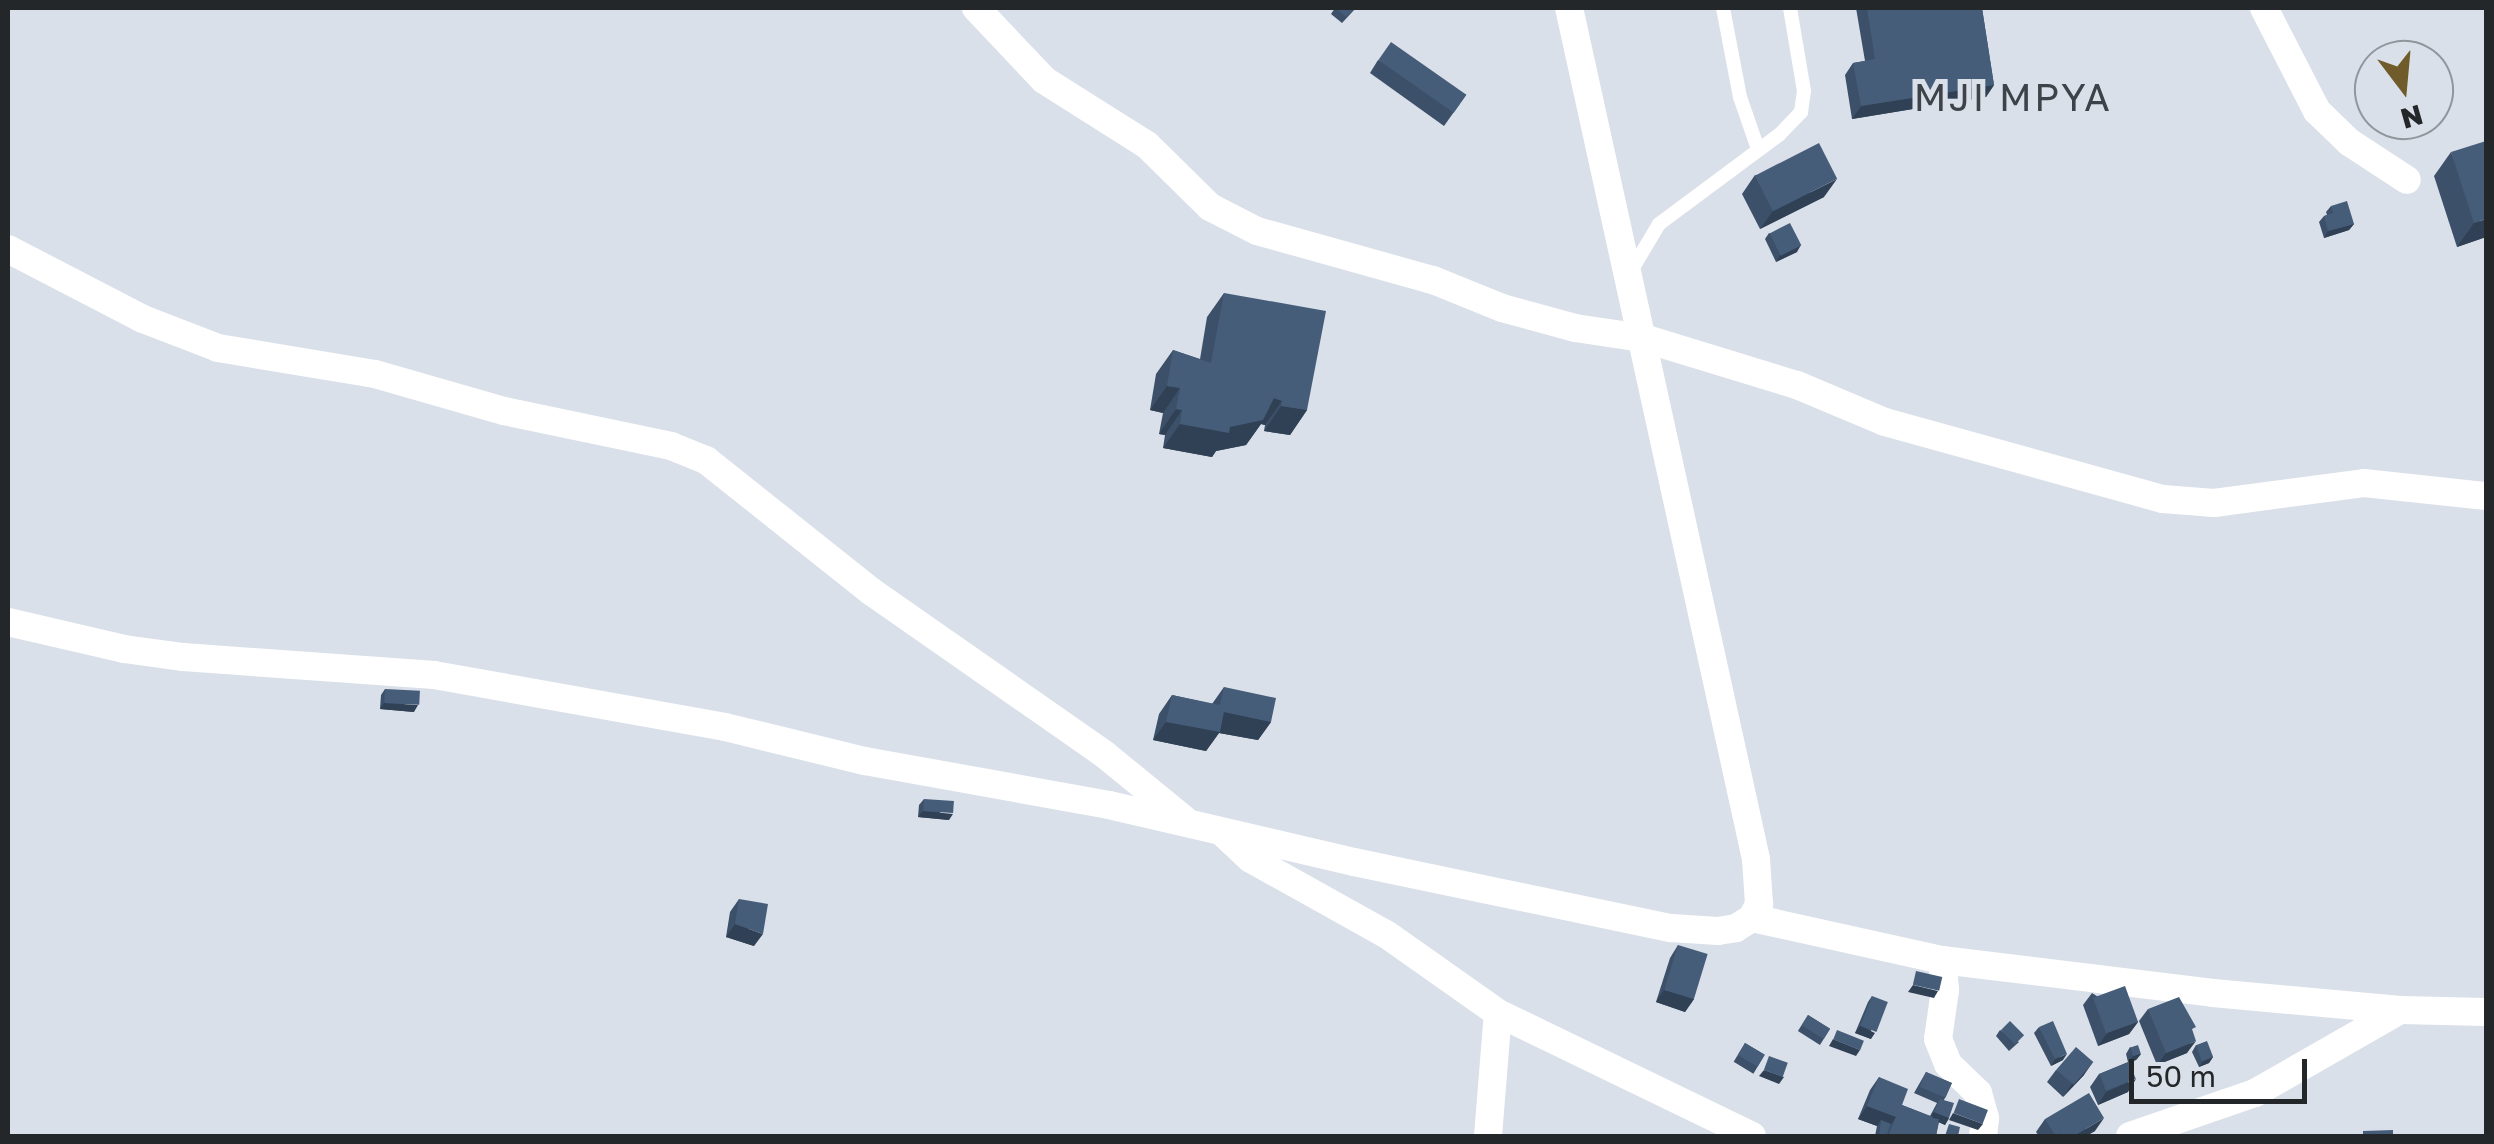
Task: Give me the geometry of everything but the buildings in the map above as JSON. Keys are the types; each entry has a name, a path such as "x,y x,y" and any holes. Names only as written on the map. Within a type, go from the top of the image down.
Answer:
{"street":[{"path":"976,8 1044,80 1147,146 1210,207 1298,244 1433,280 1502,308 1575,328 1643,338 1797,386 1886,422 2163,499 2214,503 2364,483 2486,496"},
{"path":"1570,8 1756,859 1760,904 1752,918"},
{"path":"2264,8 2318,111 2349,142 2407,180"},
{"path":"8,249 144,319 218,348 375,374 518,414 671,446 706,460 872,592 1104,754 1190,824"},
{"path":"8,622 124,649 434,675 725,726 865,762 1190,824 1672,928 1718,932 1752,918 1942,960 2400,1010 2486,1012"},
{"path":"1222,832 1251,859 1386,934 1498,1012 1752,1136"},
{"path":"1942,960 1945,990 1938,1040 1948,1064 1978,1093 1985,1118 1984,1136"},
{"path":"2130,1136 2255,1093 2400,1010"},
{"path":"1488,1136 1498,1012"}],"lane":[{"path":"1723,8 1740,97 1758,149"},
{"path":"1630,271 1659,224 1801,112 1804,91 1790,8"}],"district":[{"name":"MJI MPYA","path":"2013,97"}]}
